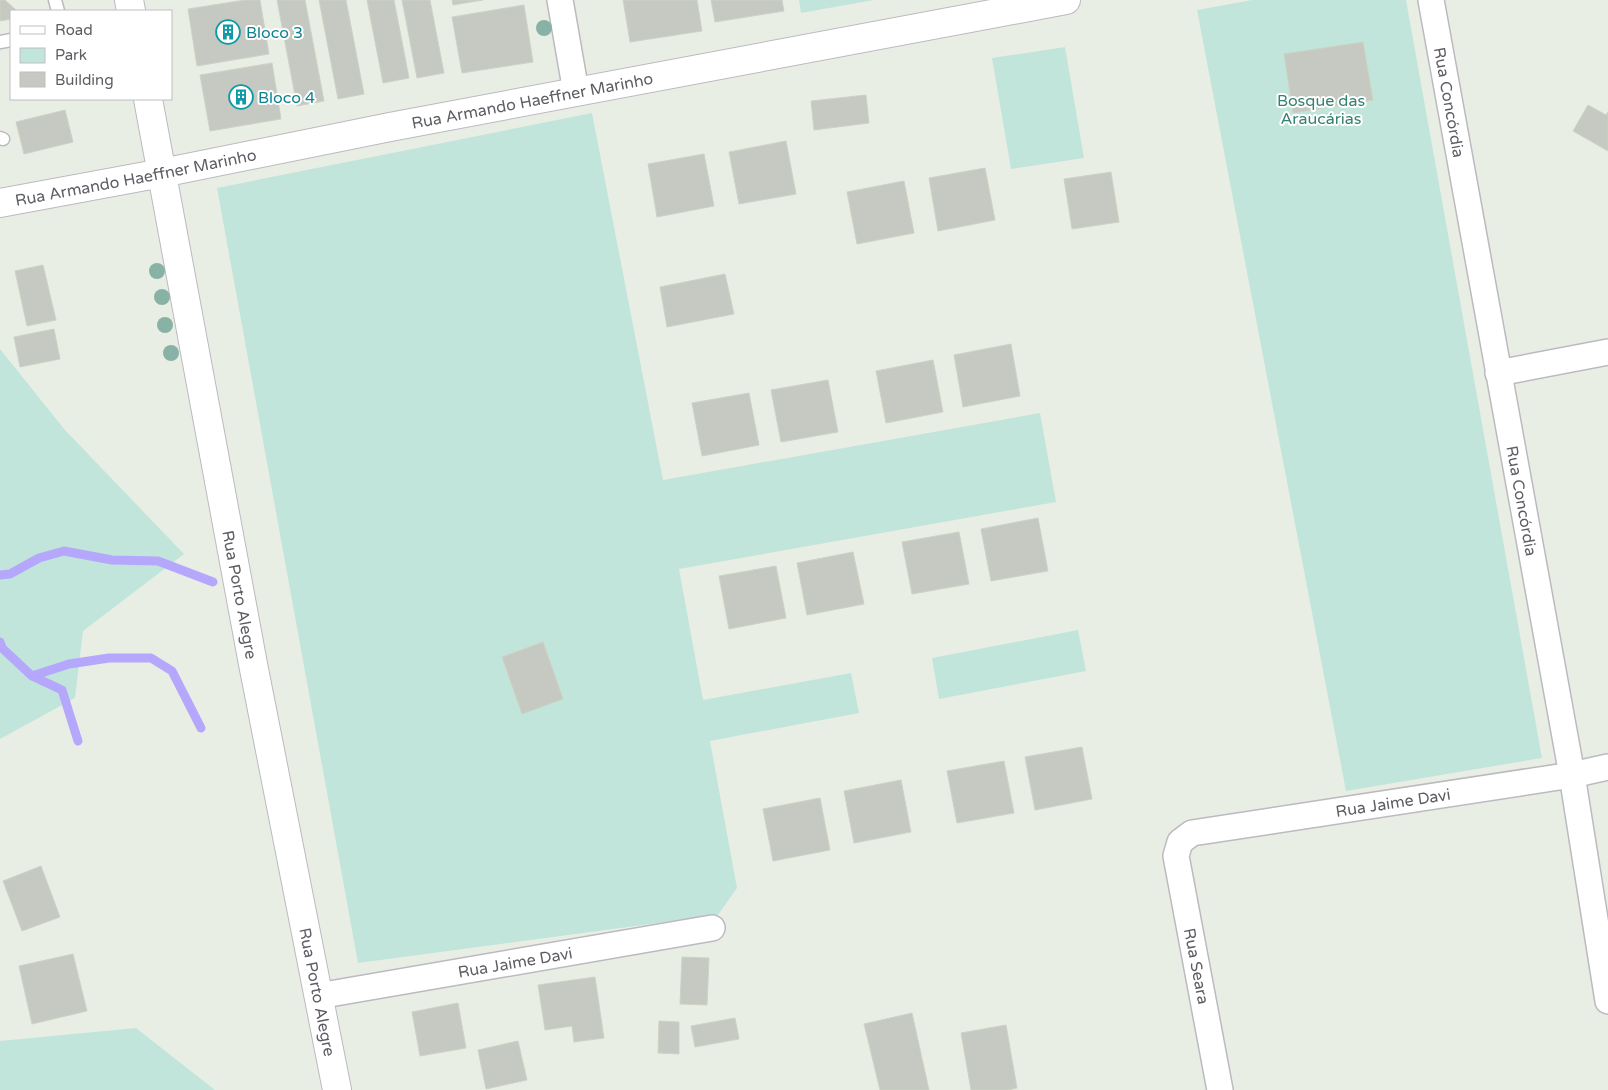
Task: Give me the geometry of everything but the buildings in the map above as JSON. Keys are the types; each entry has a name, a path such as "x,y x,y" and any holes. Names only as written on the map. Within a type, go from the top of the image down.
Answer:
{"street":[{"path":"560,0 576,92"},
{"name":"Rua Armando Haeffner Marinho","path":"0,203 576,92 982,7 1066,0"},
{"name":"Rua Concórdia","path":"1432,0 1572,775 1608,1001"},
{"name":"Rua Porto Alegre","path":"148,100 250,644 337,1090"},
{"path":"1498,373 1608,352"},
{"name":"Rua Jaime Davi","path":"1180,842 1192,832 1572,775 1608,767"},
{"name":"Rua Seara","path":"1180,842 1176,856 1220,1090"},
{"name":"Rua Jaime Davi","path":"318,996 712,928"}],"green space":[{"path":"799,0 874,0 801,13"},
{"name":"Bosque das Araucárias","path":"1252,0 1406,0 1542,758 1346,791 1197,10"},
{"path":"1065,47 1084,158 1011,169 992,58"},
{"path":"592,113 663,480 1040,413 1056,502 679,569 703,700 851,673 859,713 710,741 737,888 718,915 358,963 217,188"},
{"path":"0,349 65,430 184,554 83,631 75,698 0,739"},
{"path":"1078,630 1086,671 939,699 932,658"},
{"path":"136,1028 215,1090 0,1090 0,1041"}],"waterway":[{"path":"0,575 10,574 39,558 64,551 112,560 158,561 213,582"},
{"path":"0,642 2,648 32,676 62,690 78,741"},
{"path":"32,676 69,664 109,658 151,658 172,671 201,728"}],"place":[{"name":"Bloco 3","path":"228,32"},
{"name":"Bloco 4","path":"241,97"}]}
